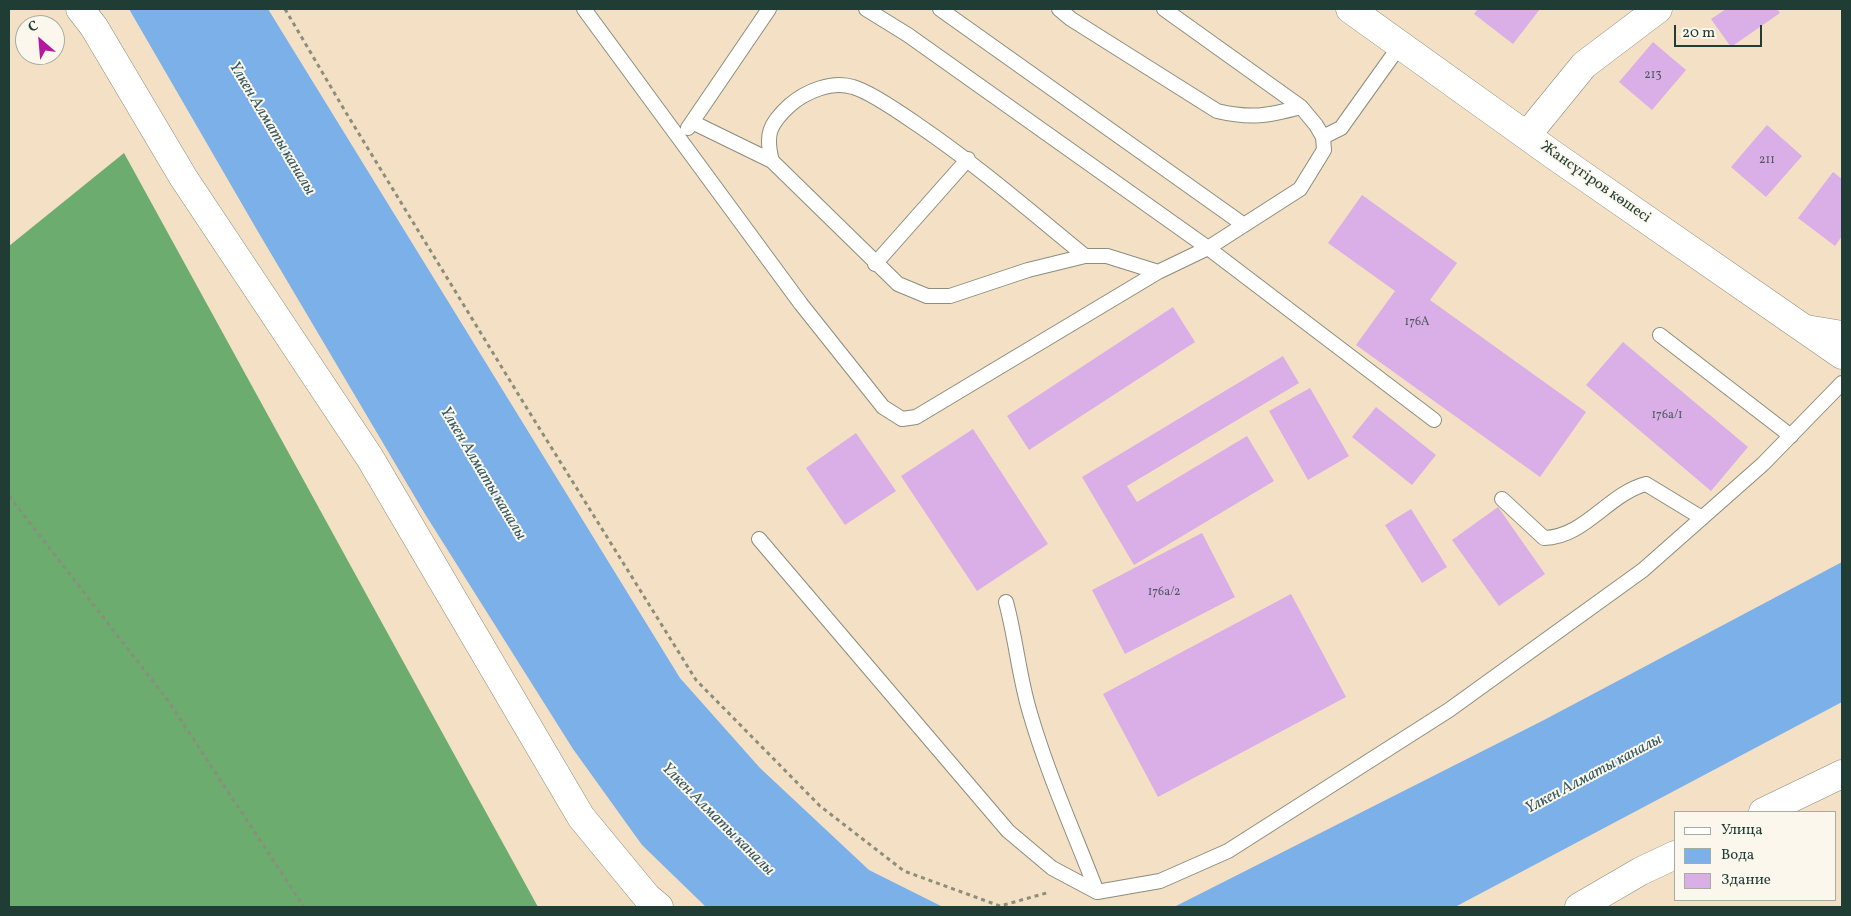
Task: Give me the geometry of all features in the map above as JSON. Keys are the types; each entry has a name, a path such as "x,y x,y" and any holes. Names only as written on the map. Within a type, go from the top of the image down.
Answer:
{"street":[{"path":"80,9 94,27 183,177 370,458 581,817 647,897 659,907"},
{"name":"Жансүгіров көшесі","path":"1350,9 1527,135 1842,354"},
{"path":"1527,135 1584,65 1658,9"},
{"path":"1806,330 1842,336"},
{"path":"1765,811 1842,774"},
{"path":"1579,907 1641,871 1674,855"}],"lane":[{"path":"584,9 801,304 883,407 902,419 916,417 1158,272 1208,248 1300,189 1324,150 1323,137 1316,125 1301,107 1164,9"},
{"path":"681,139 769,9"},
{"path":"866,9 908,35 1208,248 1434,420"},
{"path":"940,9 1244,225"},
{"path":"1059,9 1071,19 1217,111 1243,117 1268,116 1301,107"},
{"path":"1323,137 1340,128 1401,44"},
{"path":"772,161 766,140 777,116 799,97 833,84 853,87 885,104 968,160 1085,256"},
{"path":"692,122 735,141 772,161 875,264 898,284 927,296 950,296 1028,270 1085,256 1107,256 1158,272"},
{"path":"875,264 968,160"},
{"path":"1660,336 1791,436"},
{"path":"759,540 1008,831 1052,868 1097,892 1160,881 1228,850 1449,710 1643,570 1763,464 1842,384"},
{"path":"1502,499 1544,538 1559,538 1630,488 1646,484 1702,518"},
{"path":"1006,602 1014,632 1021,679 1048,774 1097,892"}],"path":[{"path":"285,9 497,361 696,680 820,806 904,871 1000,906 1082,884"},
{"path":"9,496 169,702 304,907"}],"green space":[{"path":"124,153 538,907 9,907 9,246"}],"water":[{"name":"Үлкен Алматы каналы","path":"129,9 268,9 680,678 760,768 869,870 943,907 706,907 642,845 573,749 425,514"},
{"name":"Үлкен Алматы каналы","path":"1842,562 1842,702 1455,907 1174,907 1544,720"}],"building":[{"path":"1478,9 1540,9 1513,44 1474,14"},
{"path":"1726,9 1777,9 1780,13 1731,47 1711,19"},
{"path":"1653,42 1686,70 1652,110 1619,82"},
{"path":"1767,125 1802,156 1766,197 1731,167"},
{"path":"1833,172 1842,179 1842,236 1835,246 1798,218"},
{"path":"1362,195 1457,263 1430,300 1586,412 1540,477 1356,345 1395,291 1328,243"},
{"path":"1173,307 1195,342 1029,450 1007,416"},
{"path":"1623,342 1748,447 1711,491 1586,385"},
{"path":"1283,356 1299,383 1127,486 1137,502 1247,436 1274,481 1134,565 1082,477"},
{"path":"1310,388 1349,456 1308,480 1269,411"},
{"path":"1376,407 1436,455 1412,485 1352,437"},
{"path":"973,429 1048,544 977,591 901,476"},
{"path":"856,433 896,491 845,525 806,468"},
{"path":"1498,507 1545,574 1499,606 1452,540"},
{"path":"1411,509 1447,567 1422,583 1385,525"},
{"path":"1202,533 1235,597 1125,654 1092,590"},
{"path":"1291,594 1346,697 1158,797 1103,694"}]}
